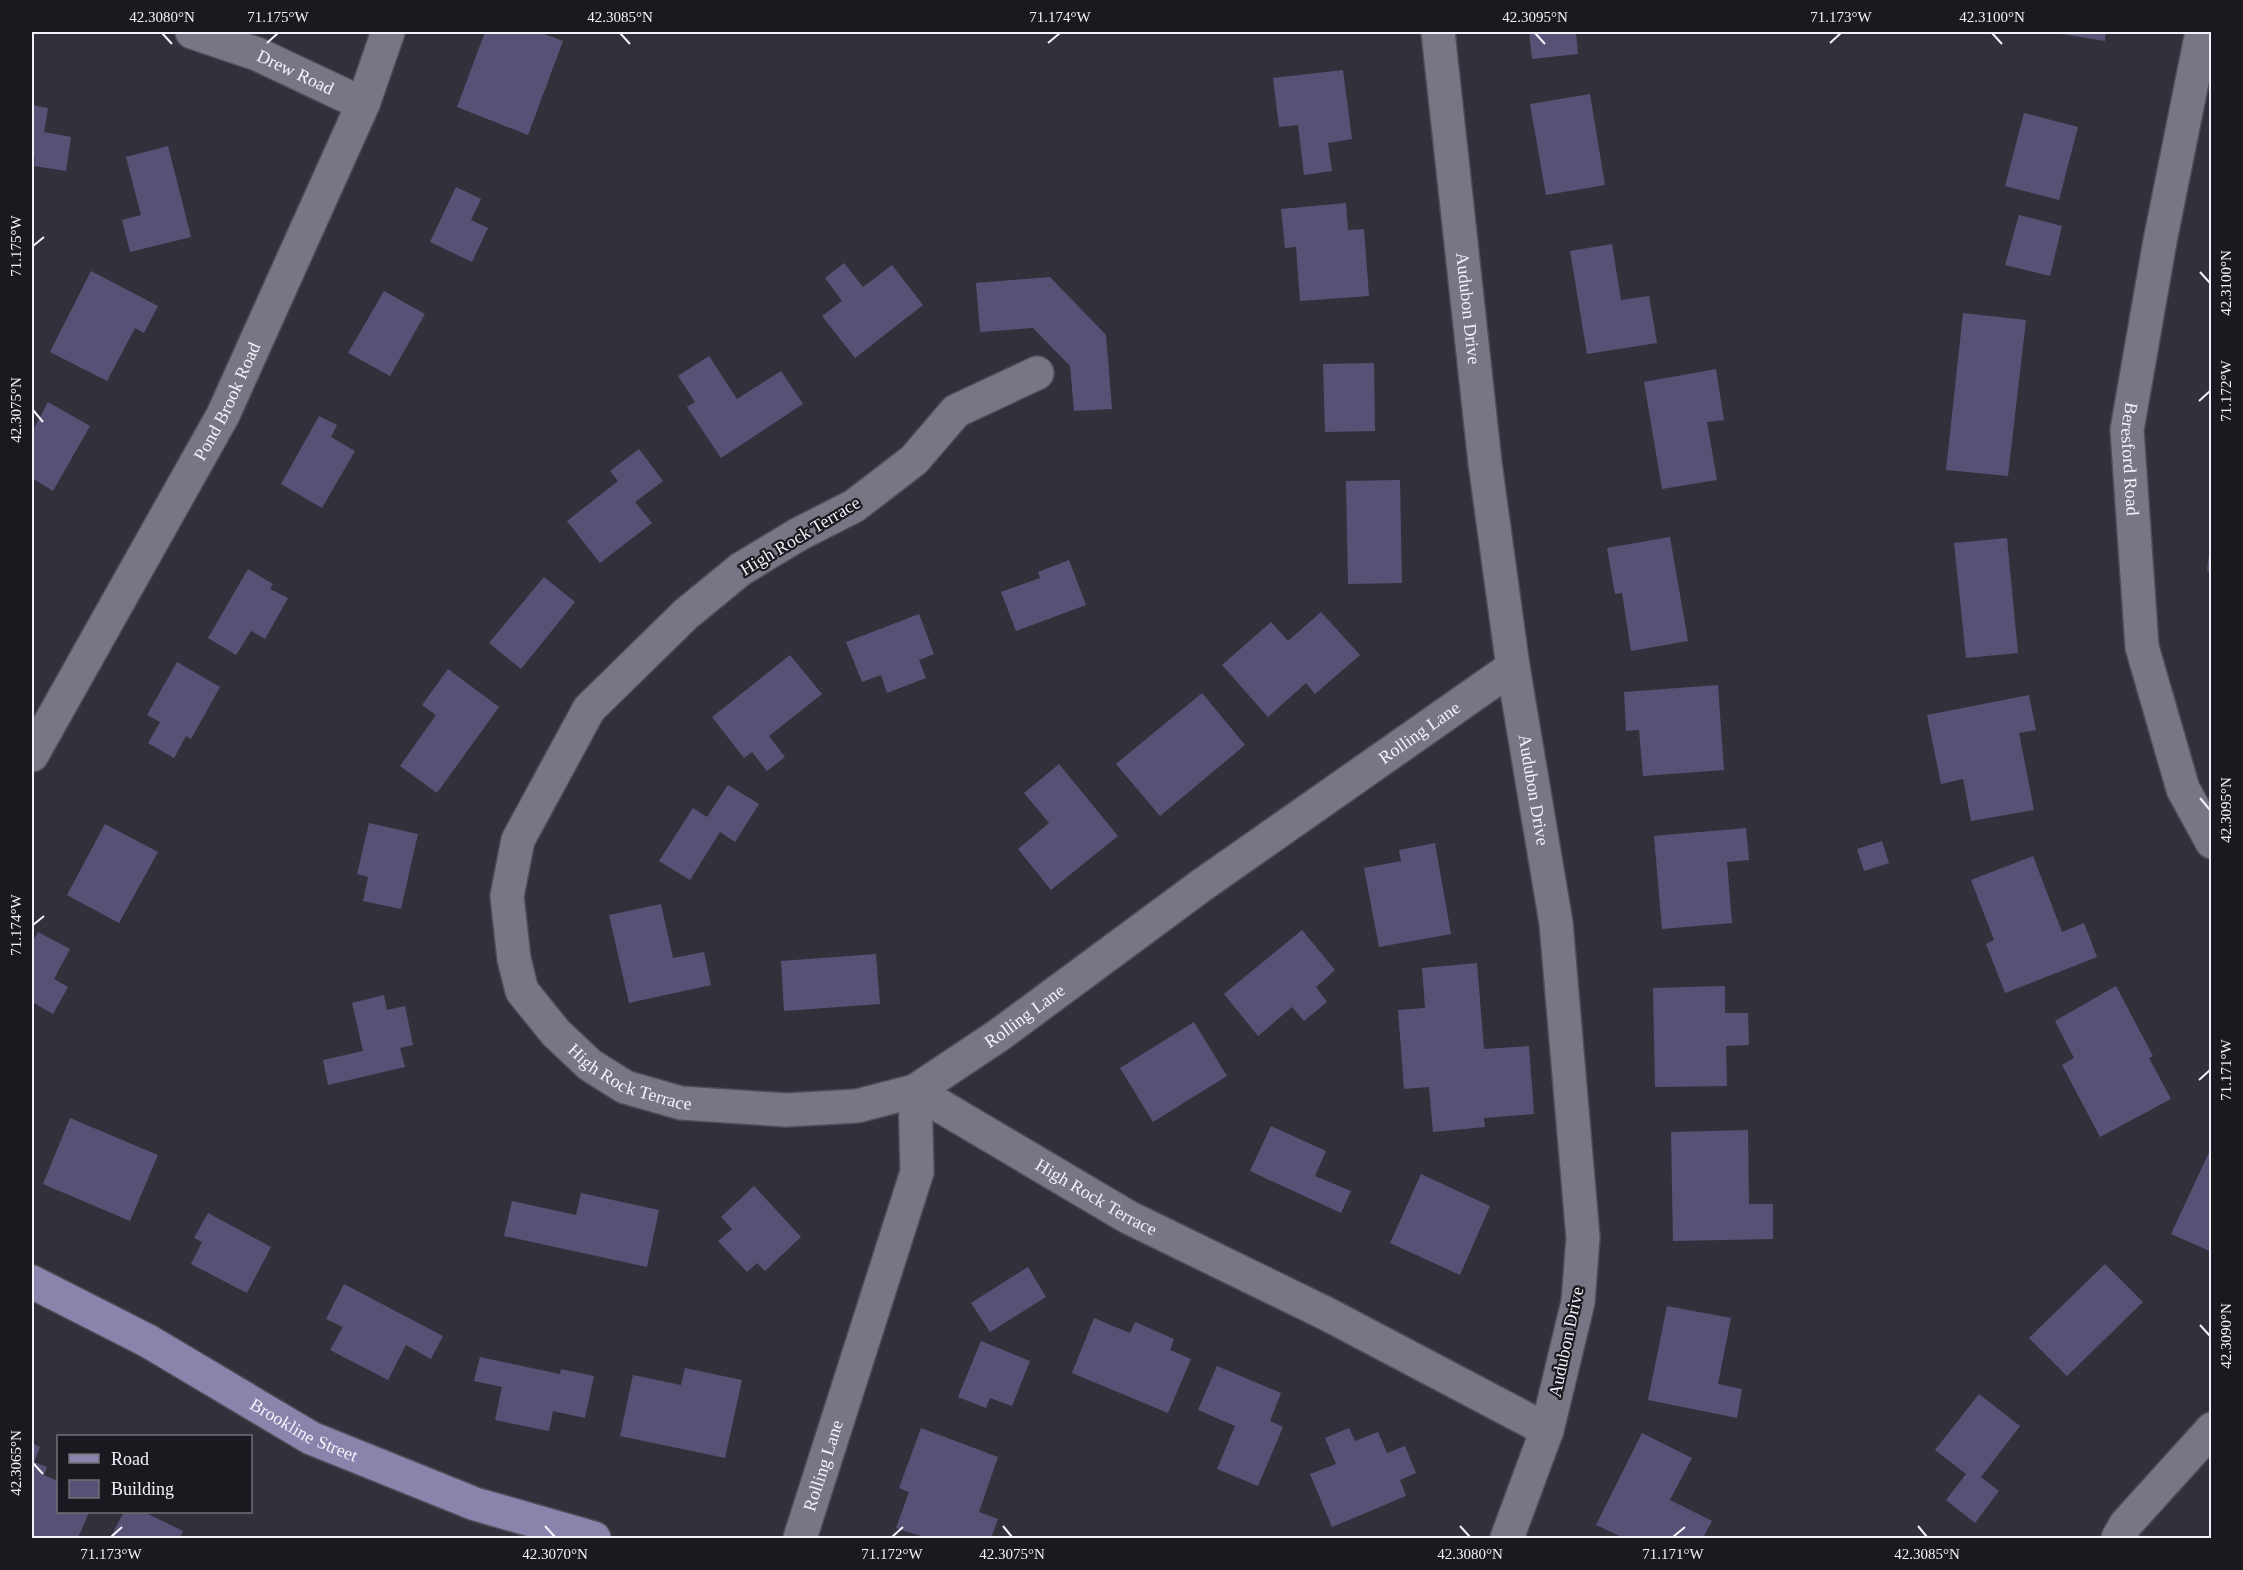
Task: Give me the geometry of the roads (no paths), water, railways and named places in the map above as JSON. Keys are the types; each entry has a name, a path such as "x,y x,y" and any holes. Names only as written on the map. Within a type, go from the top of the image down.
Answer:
{"main road":[{"name":"Brookline Street","path":"32,1282 148,1341 311,1438 475,1504 594,1539"}],"street":[{"name":"Drew Road","path":"192,32 257,54 363,104"},
{"name":"Pond Brook Road","path":"32,755 223,415 363,104 388,32"},
{"name":"Audubon Drive","path":"1438,32 1485,463 1513,667 1556,923 1583,1238 1578,1302 1547,1430 1507,1539"},
{"name":"Beresford Road","path":"2202,32 2160,241 2127,430 2142,647 2183,789 2211,842"},
{"name":"High Rock Terrace","path":"1037,373 957,411 914,460 854,506 799,534 741,569 677,622 589,709 518,840 507,896 514,959 522,991 556,1033 590,1065 625,1087 681,1103 786,1110 857,1106 915,1091 1128,1217 1327,1314 1547,1430"},
{"name":"Rolling Lane","path":"800,1539 917,1172 915,1091 999,1035 1202,885 1513,667"},
{"path":"2118,1539 2126,1524 2211,1429"}]}
